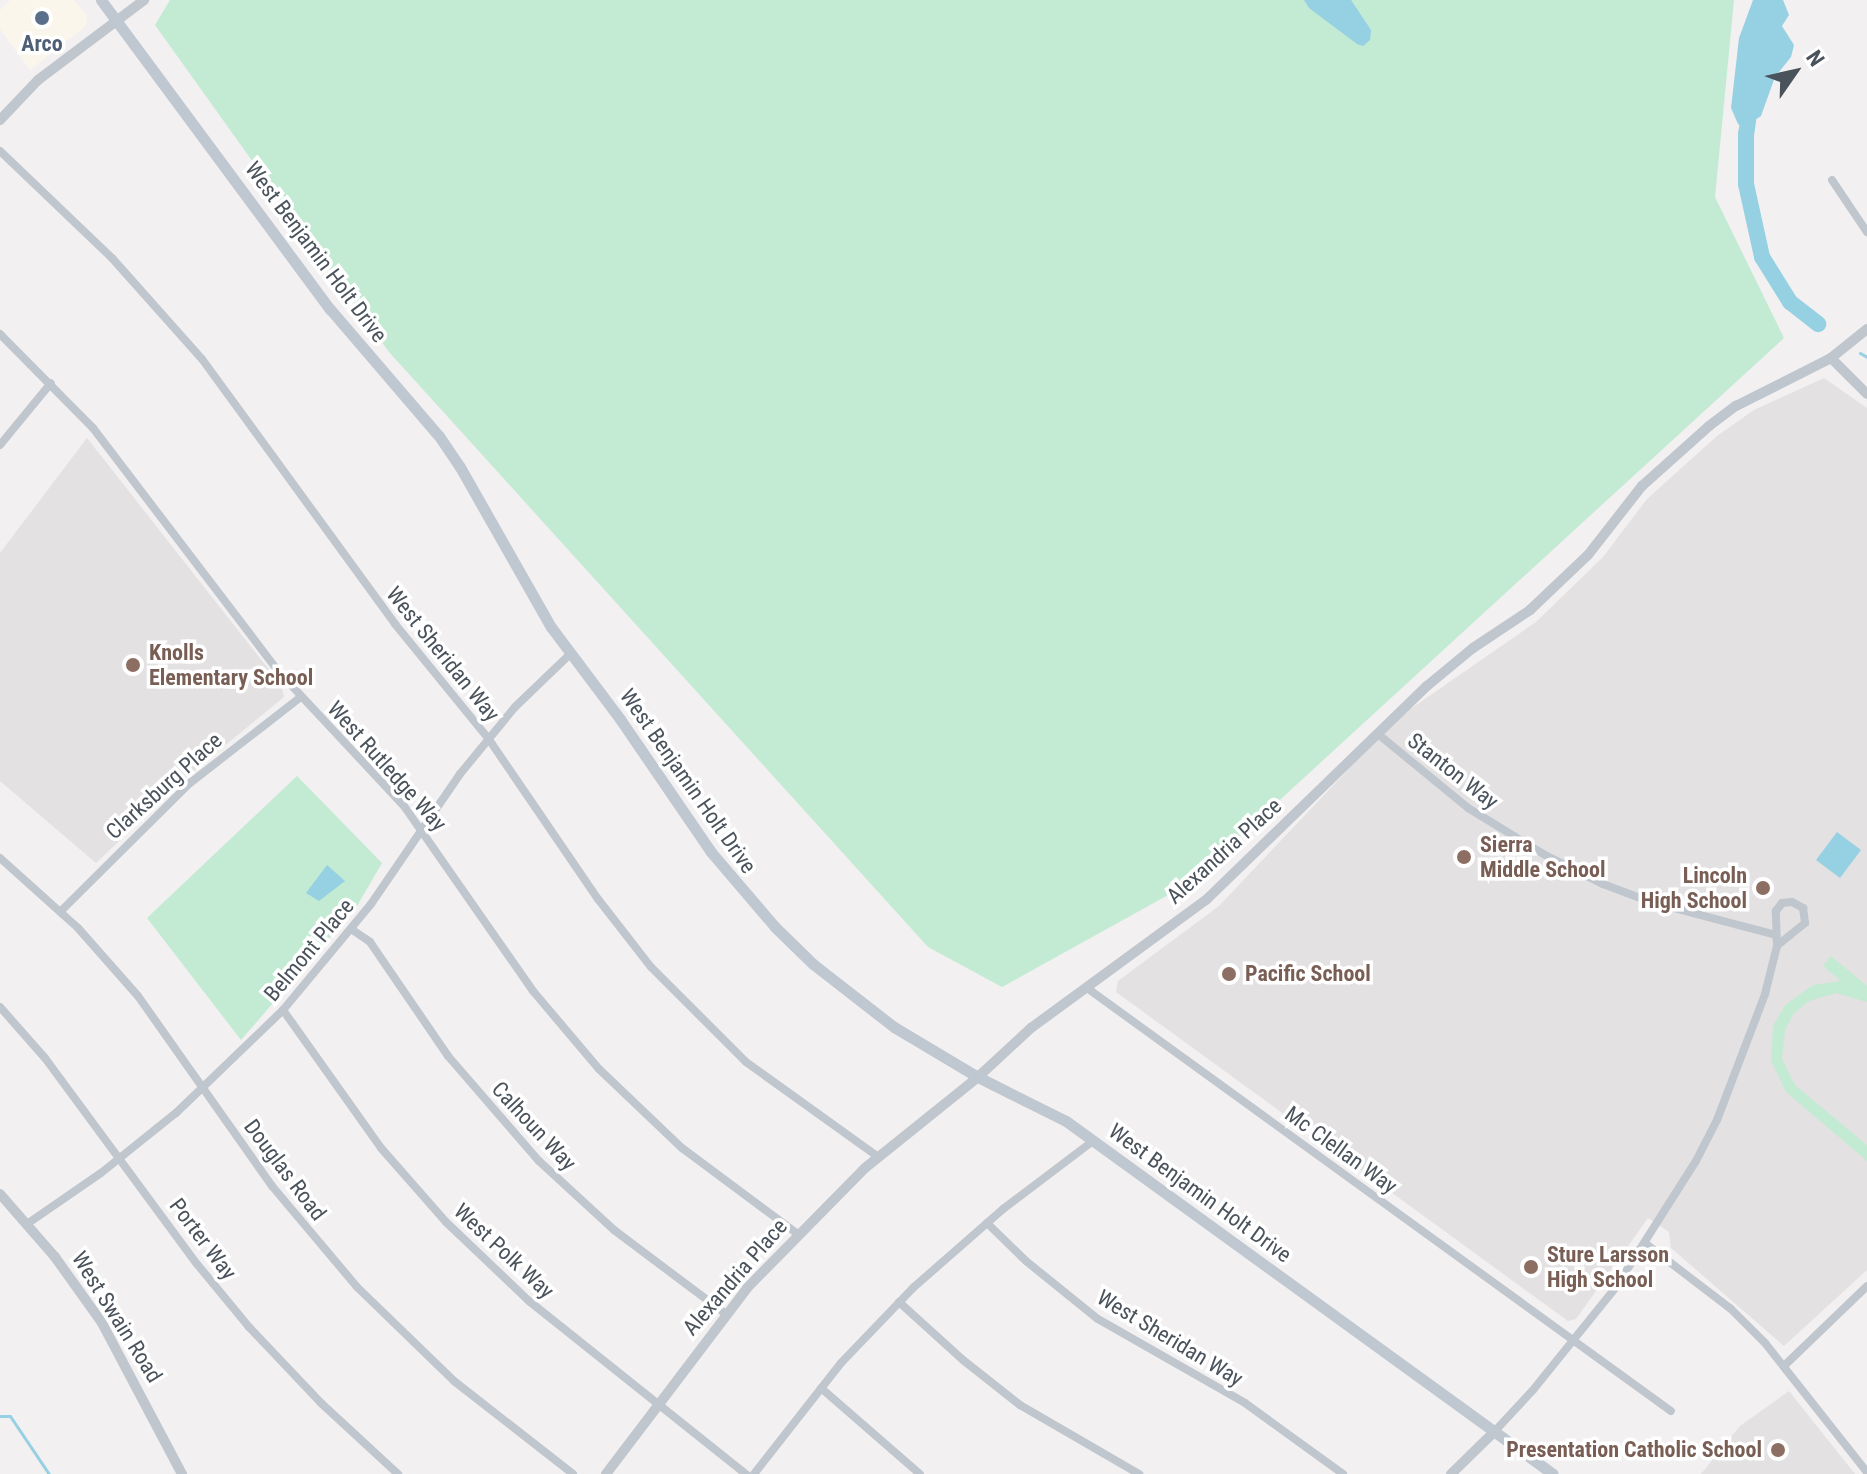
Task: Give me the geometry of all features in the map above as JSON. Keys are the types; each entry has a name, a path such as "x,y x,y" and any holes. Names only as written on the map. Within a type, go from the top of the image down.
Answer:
{"main road":[{"name":"West Benjamin Holt Drive","path":"101,0 330,309 439,436 570,654 620,719 711,852 775,927 813,964 889,1023 978,1077 1052,1112 1553,1474"}],"street":[{"path":"0,120 45,74 144,0"},
{"name":"West Sheridan Way","path":"0,151 112,258 202,359 370,591 488,738 598,899 680,999 784,1093 878,1157"},
{"path":"1832,180 1867,232"},
{"name":"Alexandria Place","path":"606,1474 726,1314 798,1234 878,1157 978,1077 1031,1028 1206,900 1446,669 1530,610 1601,540 1635,493 1709,426 1736,406 1831,358 1867,329"},
{"name":"West Rutledge Way","path":"0,334 51,383 129,470 244,627 301,697 422,828 533,991 599,1069 682,1148 798,1234"},
{"path":"1831,358 1867,394"},
{"path":"0,445 51,383"},
{"name":"Belmont Place","path":"27,1224 121,1158 204,1088 283,1010 351,929 488,738 570,654"},
{"name":"Clarksburg Place","path":"61,911 190,783 301,697"},
{"name":"Stanton Way","path":"1378,734 1468,808 1545,855 1603,884 1651,902 1776,935"},
{"name":"Douglas Road","path":"0,858 61,911 138,996 272,1186 357,1287 454,1381 573,1474"},
{"path":"1451,1474 1494,1432 1574,1341 1646,1244 1717,1120 1765,994 1777,946 1776,911 1782,903 1792,902 1803,908 1806,917 1802,928 1777,946"},
{"name":"Calhoun Way","path":"351,929 370,942 448,1056 539,1161 625,1240 726,1314"},
{"name":"Mc Clellan Way","path":"1087,988 1671,1411"},
{"name":"Porter Way","path":"0,1007 45,1058 197,1264 249,1327 321,1403 398,1474"},
{"name":"West Polk Way","path":"283,1010 373,1138 446,1222 540,1311 659,1402 746,1474"},
{"path":"754,1474 821,1388 899,1302 987,1223 1093,1141"},
{"name":"West Swain Road","path":"0,1194 68,1275 111,1338 182,1474"},
{"name":"West Sheridan Way","path":"987,1223 1026,1261 1098,1319 1245,1403 1343,1474"},
{"path":"1646,1244 1731,1309 1785,1365 1867,1472"},
{"path":"1785,1365 1867,1286"},
{"path":"899,1302 963,1360 1020,1405 1139,1474"},
{"path":"821,1388 920,1474"}],"shaded area":[{"path":"10,0 74,0 87,15 86,26 30,70 0,29 0,10"},
{"path":"1824,378 1867,408 1867,1270 1784,1346 1671,1248 1669,1232 1648,1218 1576,1319 1568,1321 1116,992 1118,981 1219,906 1396,719 1536,622 1603,557 1647,499 1717,436 1754,410"},
{"name":"Knolls Elementary School","path":"87,438 281,685 284,697 184,779 96,863 0,781 0,553"},
{"name":"Presentation Catholic School","path":"1789,1391 1855,1474 1701,1474 1740,1426"}],"green space":[{"path":"170,0 1734,0 1715,197 1784,338 1188,884 1002,987 928,947 389,352 155,25"},
{"path":"297,776 382,863 357,906 241,1040 147,918"},
{"path":"1831,956 1867,986 1867,1002 1836,993 1809,1001 1794,1013 1785,1030 1782,1059 1795,1085 1867,1145 1867,1161 1786,1092 1771,1061 1773,1026 1785,1005 1813,985 1841,981 1823,966"}],"water":[{"path":"1304,0 1351,0 1371,30 1370,40 1363,46 1357,44 1309,8"},
{"path":"1753,0 1783,0 1789,15 1782,26 1794,45 1791,57 1775,77 1761,116 1744,127 1738,124 1731,108 1739,38"},
{"path":"1837,832 1861,850 1840,878 1816,860"},
{"path":"327,865 345,881 319,901 306,893"}],"waterway":[{"path":"1750,107 1746,134 1746,184 1762,257 1790,302 1818,324"},
{"path":"1860,353 1867,357"},
{"path":"0,1416 10,1416 49,1474"}],"place":[{"name":"Arco","path":"42,18"},
{"name":"Knolls Elementary School","path":"133,665"},
{"name":"Sierra Middle School","path":"1464,857"},
{"name":"Lincoln High School","path":"1763,888"},
{"name":"Pacific School","path":"1229,974"},
{"name":"Sture Larsson High School","path":"1531,1267"},
{"name":"Presentation Catholic School","path":"1778,1450"}]}
